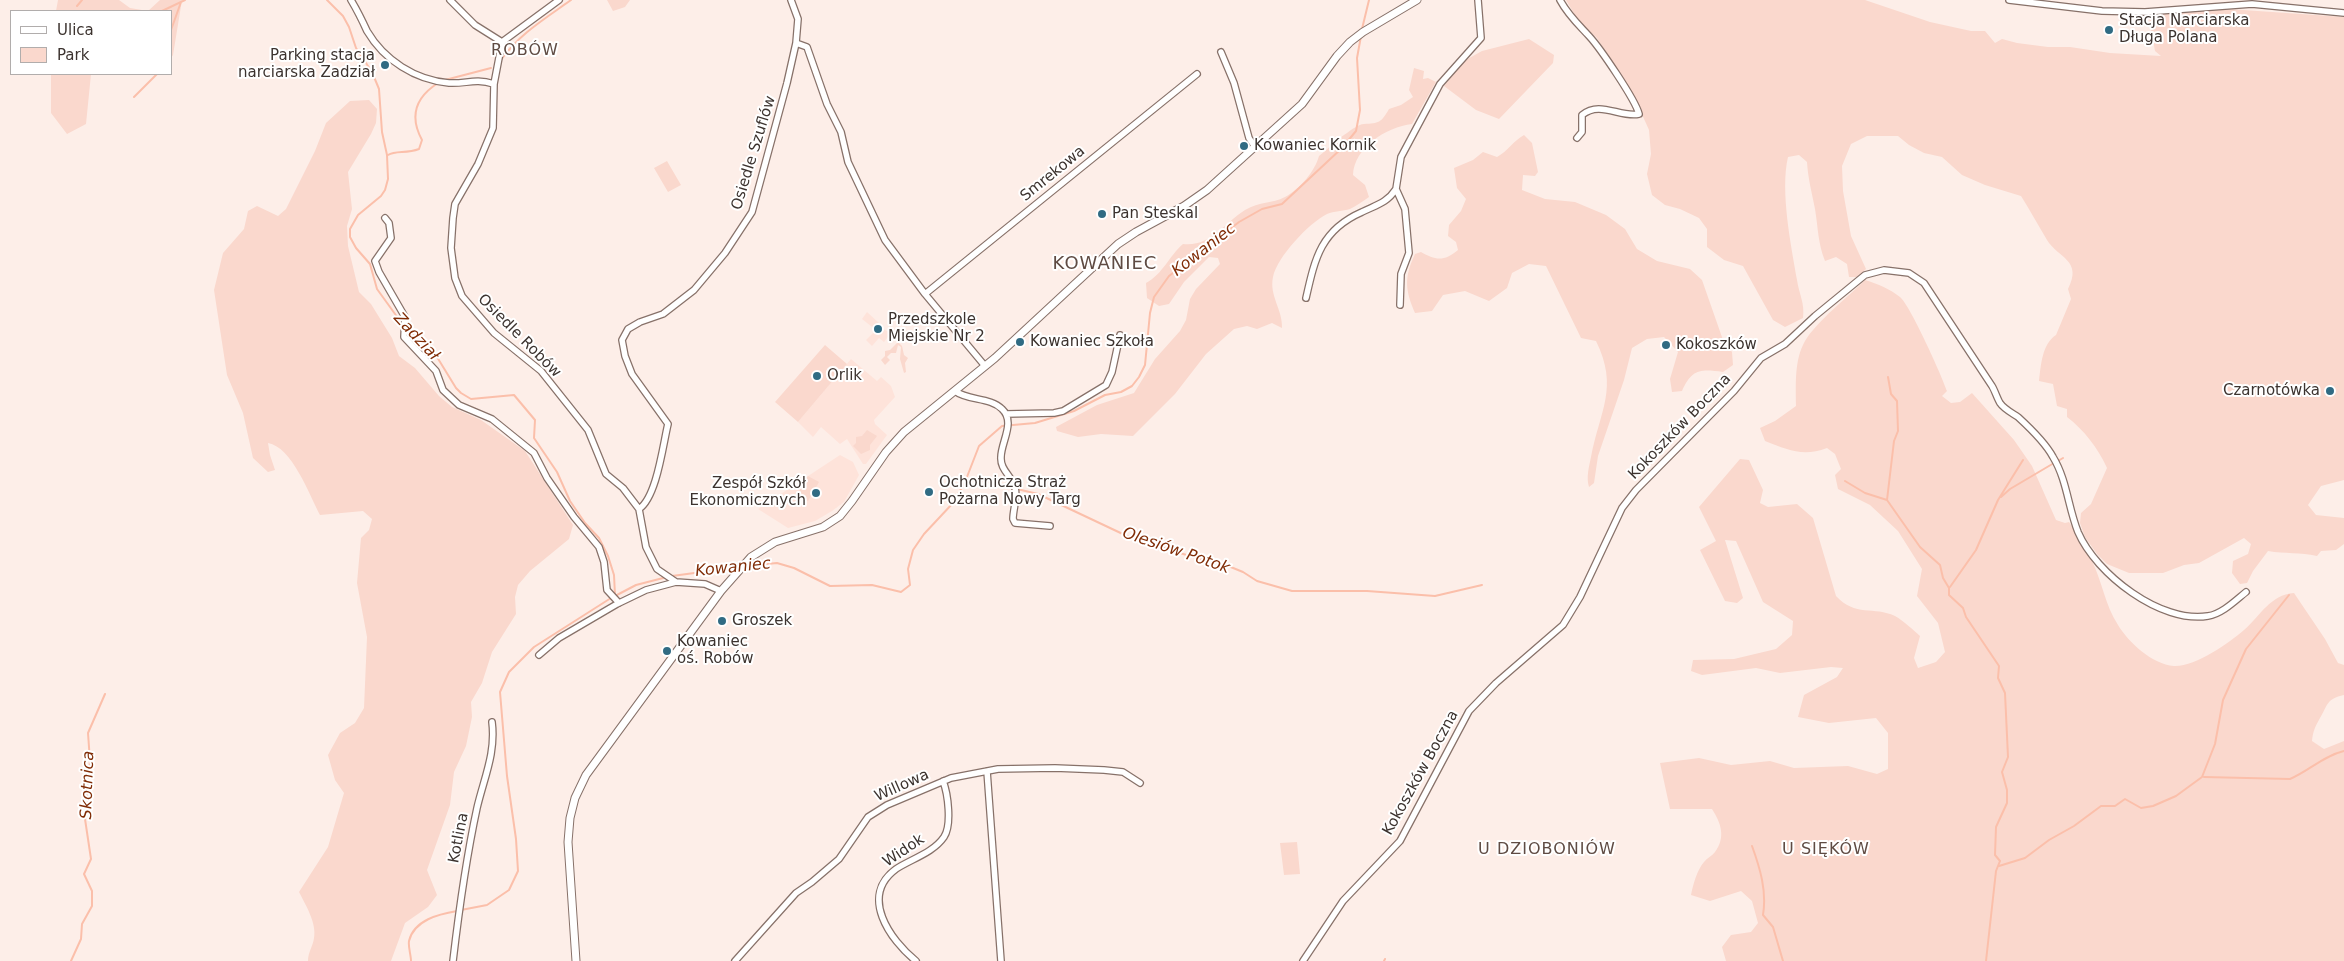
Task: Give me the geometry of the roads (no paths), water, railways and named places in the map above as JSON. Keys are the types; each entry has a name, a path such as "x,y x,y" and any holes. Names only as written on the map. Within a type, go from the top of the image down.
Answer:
{"street":[{"path":"351,0 382,52 408,71 436,81 449,83 472,80 494,84"},
{"path":"450,0 475,25 502,42 559,0"},
{"name":"Osiedle Szuflów","path":"639,509 644,505 650,493 659,465 668,424 632,374 624,356 622,340 628,329 640,322 663,314 694,290 725,253 752,212 788,83 796,43 798,19 791,0"},
{"path":"576,961 568,842 570,818 578,792 592,767 721,591 751,558 775,542 822,527 840,516 899,438 985,366 1118,244 1194,200 1255,147 1302,104 1337,56 1355,38 1417,0"},
{"path":"1306,298 1316,258 1324,242 1345,220 1381,204 1390,198 1396,189 1401,157 1418,123 1440,84 1481,38 1478,0"},
{"path":"1560,0 1576,24 1589,36 1600,51 1639,114 1609,109 1590,110 1582,115 1582,132 1577,138"},
{"path":"2009,0 2102,11 2145,12 2252,4 2344,13"},
{"name":"Osiedle Robów","path":"502,42 494,84 493,128 478,164 455,204 451,248 455,278 462,296 477,315 494,333 541,371 588,430 606,474 623,488 639,509 650,559 660,573 673,581"},
{"path":"796,43 807,47 827,104 841,132 848,162 885,240 925,294 985,366"},
{"path":"1221,52 1234,83 1249,138 1255,147"},
{"name":"Smrekowa","path":"925,294 1197,74"},
{"path":"1396,189 1404,209 1409,253 1401,274 1400,305"},
{"path":"385,218 391,231 391,238 375,261 379,272 403,312 405,323 403,330 407,342 436,371 443,390 459,405 492,419 534,453 547,478 598,547 604,562 607,590 619,603"},
{"name":"Kokoszków Boczna","path":"1303,961 1343,901 1400,841 1469,711 1496,683 1563,625 1580,597 1622,508 1636,490 1734,391 1761,358 1785,344 1815,316 1865,275 1884,270 1909,273 1924,283 1992,386 2000,404 2032,431 2052,454 2060,470 2078,532 2086,546 2104,568 2130,592 2171,612 2202,617 2217,614 2246,592"},
{"path":"1007,416 1063,411 1106,386 1112,372 1120,335"},
{"path":"955,391 961,396 988,401 1000,407 1007,416 1007,430 1000,460 1004,471 1013,481 1015,487 1013,519 1016,524 1050,526"},
{"path":"539,655 559,638 619,603 646,590 673,581 705,584 721,591"},
{"name":"Kotlina","path":"453,961 460,901 478,807 491,760 494,740 492,722"},
{"name":"Willowa","path":"735,961 796,893 839,860 868,817 887,805 943,781 968,774 1015,768 1122,772 1140,783"},
{"path":"987,772 1001,961"},
{"name":"Widok","path":"916,961 909,955 885,924 878,908 878,893 884,880 896,869 930,849 943,838 947,829 948,798 943,781"}],"waterway":[{"path":"77,6 82,0"},
{"path":"164,10 185,0"},
{"name":"Zadział","path":"327,0 343,16 356,48 372,72 379,89 382,132 387,155 388,179 385,190 381,196 358,215 350,229 350,237 356,248 370,264 377,289 403,325"},
{"path":"501,60 524,34 571,0"},
{"name":"Kowaniec","path":"1362,29 1369,0"},
{"path":"172,27 181,2"},
{"name":"Kowaniec","path":"746,566 777,563 794,568 830,586 872,585 901,592 910,585 908,569 913,550 924,534 953,503 965,482 979,446 1002,426 1035,423 1074,411 1105,395 1121,392 1132,386 1145,365 1150,313 1154,297 1169,276 1239,222 1262,209 1282,204 1342,148 1356,131 1360,110 1357,58 1361,36"},
{"path":"445,80 491,68"},
{"path":"134,97 156,75"},
{"path":"388,155 419,149 422,140 416,123 417,108 424,94 438,83"},
{"name":"Zadział","path":"406,329 415,336 420,344 437,357 461,393 471,399 514,395 535,420 534,438 557,472 570,501 585,523 599,538 608,556 614,575 615,595"},
{"name":"Kokoszków","path":"1888,377 1891,394 1897,401 1898,431 1894,441 1887,500 1920,547 1940,565 1943,578 1949,588 1949,595 1963,608 1966,617 1999,666 1998,678 2005,693 2008,757 2002,772 2007,790 2007,803 1996,827 1995,855 2000,861 1996,871 1986,961"},
{"path":"2058,461 2063,458"},
{"path":"1950,587 1976,550 1998,500 2023,460"},
{"path":"2001,497 2010,489 2054,463"},
{"name":"Olesiów Potok","path":"965,482 979,480 1038,494 1127,536 1199,559 1211,559 1243,572 1257,581 1292,591 1367,591 1435,596 1482,585"},
{"path":"1845,481 1865,493 1887,500"},
{"name":"Kowaniec","path":"672,576 739,567"},
{"name":"Kowaniec","path":"615,596 636,585 667,577"},
{"path":"1999,866 2025,858 2101,806 2115,806 2125,799 2141,808 2153,806 2176,796 2202,777 2215,744 2223,700 2246,649 2289,595"},
{"name":"Kowaniec","path":"461,910 487,905 509,890 518,871 500,692 509,672 534,647 611,598"},
{"name":"Skotnica","path":"71,961 81,939 82,924 92,906 92,891 84,874 91,859 85,819 90,761 88,733 105,694"},
{"path":"2204,777 2290,779 2329,756 2344,751"},
{"path":"1752,846 1763,888 1763,915 1773,927 1783,961"},
{"name":"Kowaniec","path":"411,961 409,941 416,928 435,916 457,911"}],"place":[{"name":"Stacja Narciarska Długa Polana","path":"2109,30"},
{"name":"Parking stacja narciarska Zadział","path":"385,65"},
{"name":"Kowaniec Kornik","path":"1244,146"},
{"name":"Pan Steskal","path":"1102,214"},
{"name":"Przedszkole Miejskie Nr 2","path":"878,329"},
{"name":"Kowaniec Szkoła","path":"1020,342"},
{"name":"Kokoszków","path":"1666,345"},
{"name":"Orlik","path":"817,376"},
{"name":"Czarnotówka","path":"2330,391"},
{"name":"Ochotnicza Straż Pożarna Nowy Targ","path":"929,492"},
{"name":"Zespół Szkół Ekonomicznych","path":"816,493"},
{"name":"Groszek","path":"722,621"},
{"name":"Kowaniec oś. Robów","path":"667,651"}],"district":[{"name":"ROBÓW","path":"525,51"},
{"name":"KOWANIEC","path":"1105,264"},
{"name":"U DZIOBONIÓW","path":"1547,850"},
{"name":"U SIĘKÓW","path":"1826,850"}]}
